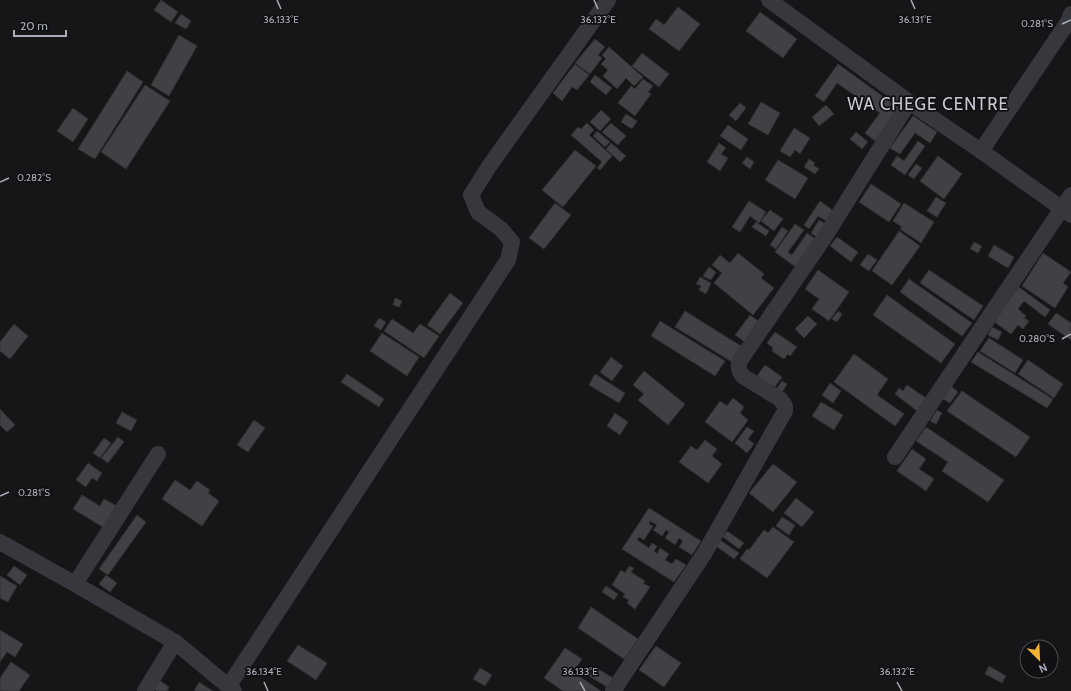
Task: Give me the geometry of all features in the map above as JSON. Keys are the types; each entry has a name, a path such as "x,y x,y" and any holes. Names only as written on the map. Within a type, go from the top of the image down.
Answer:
{"street":[{"path":"0,542 175,642 231,689 508,260 512,242 501,229 478,212 471,194 608,0"},
{"path":"769,0 909,102 1067,212"},
{"path":"981,151 1068,22 1071,14"},
{"path":"613,691 704,554 785,411 785,406 780,399 740,374 738,368 739,362 824,238 909,102"},
{"path":"895,457 1067,212 1071,195"},
{"path":"75,584 158,454"},
{"path":"145,691 175,642"}],"building":[{"path":"161,0 178,12 171,22 154,10"},
{"path":"678,7 700,24 679,51 649,29 656,19 664,25"},
{"path":"760,12 797,39 783,58 746,31"},
{"path":"181,14 191,21 186,29 175,23"},
{"path":"179,35 197,46 169,96 151,85"},
{"path":"595,39 605,47 598,55 602,58 590,74 575,63"},
{"path":"609,47 643,77 634,86 626,78 617,89 603,76 608,70 601,64 606,59 602,55"},
{"path":"642,53 669,74 659,87 632,66"},
{"path":"575,64 589,75 577,90 572,87 562,101 553,93"},
{"path":"838,64 899,108 875,141 865,133 880,113 837,83 824,102 815,96"},
{"path":"127,71 143,82 95,159 78,149"},
{"path":"595,75 612,88 606,95 590,82"},
{"path":"643,79 653,86 648,92 651,94 635,116 618,103 631,86 635,89"},
{"path":"145,85 170,101 126,169 101,152"},
{"path":"761,102 780,113 768,135 748,124"},
{"path":"740,103 746,108 736,121 729,115"},
{"path":"826,105 834,114 819,126 812,117"},
{"path":"73,108 88,119 73,142 57,131"},
{"path":"601,110 611,119 600,131 590,122"},
{"path":"626,114 637,121 632,129 621,122"},
{"path":"913,116 937,132 930,143 915,133 900,154 890,148"},
{"path":"587,123 594,130 589,135 612,156 600,170 597,168 602,162 571,135 578,127 581,129"},
{"path":"611,123 626,136 618,145 602,132"},
{"path":"728,125 748,139 741,150 720,136"},
{"path":"794,128 810,138 800,154 795,150 790,157 780,151"},
{"path":"597,131 610,142 605,147 593,136"},
{"path":"856,132 868,142 862,149 850,139"},
{"path":"918,141 925,146 905,175 891,165 897,156 904,161"},
{"path":"611,143 626,156 620,162 606,149"},
{"path":"719,143 726,148 721,154 728,158 720,171 707,162"},
{"path":"575,150 596,166 563,207 542,190"},
{"path":"938,156 962,174 944,199 920,181"},
{"path":"747,157 754,162 750,169 742,163"},
{"path":"809,159 815,163 813,165 819,169 815,174 804,167"},
{"path":"778,160 808,178 795,199 765,180"},
{"path":"916,164 922,168 914,179 908,175"},
{"path":"871,184 901,204 889,222 859,202"},
{"path":"936,197 946,203 937,217 927,211"},
{"path":"749,201 766,212 759,223 750,216 740,232 732,227"},
{"path":"820,201 835,212 828,222 818,216 809,229 804,225"},
{"path":"555,203 571,215 544,249 529,238"},
{"path":"904,203 934,222 921,243 900,229 902,227 893,221"},
{"path":"770,210 783,219 774,231 761,221"},
{"path":"819,220 826,224 818,238 811,233"},
{"path":"756,222 769,231 766,236 752,227"},
{"path":"795,224 804,230 788,252 792,255 807,233 817,240 797,268 775,252"},
{"path":"782,227 788,231 776,249 770,245"},
{"path":"899,231 920,246 892,285 872,271"},
{"path":"837,237 858,252 851,262 830,246"},
{"path":"974,242 982,246 978,253 970,249"},
{"path":"994,245 1014,257 1008,268 988,256"},
{"path":"738,253 764,274 761,278 774,288 753,315 714,283 722,273 712,265 720,255 730,263"},
{"path":"1043,253 1071,272 1063,283 1068,287 1055,308 1022,286"},
{"path":"868,254 877,260 869,271 860,265"},
{"path":"709,267 716,272 711,280 703,276"},
{"path":"818,270 849,292 829,321 812,309 819,299 805,289"},
{"path":"929,270 983,306 974,320 920,283"},
{"path":"700,277 711,283 706,294 699,290 701,286 696,284"},
{"path":"909,279 972,323 962,336 900,292"},
{"path":"1019,287 1050,310 1045,317 1024,301 1018,309 1026,316 1024,318 1029,321 1023,329 1018,325 1011,334 993,321"},
{"path":"450,293 463,303 440,334 427,325"},
{"path":"887,295 955,344 941,363 873,315"},
{"path":"395,298 402,301 399,307 393,305"},
{"path":"685,311 741,346 732,362 675,327"},
{"path":"838,311 842,314 837,322 832,319"},
{"path":"1056,313 1071,323 1071,340 1048,324"},
{"path":"750,315 762,324 748,344 735,335"},
{"path":"808,316 817,324 804,338 795,329"},
{"path":"379,318 386,322 381,330 374,326"},
{"path":"392,319 413,333 420,324 439,336 424,358 384,331"},
{"path":"660,321 725,361 715,376 651,336"},
{"path":"14,324 28,336 10,359 0,351 0,342"},
{"path":"992,327 1002,332 998,340 988,335"},
{"path":"775,332 797,347 790,356 788,354 784,359 772,351 773,348 767,343"},
{"path":"382,333 419,357 407,376 370,351"},
{"path":"989,338 1023,360 1015,373 980,351"},
{"path":"978,352 1053,399 1047,408 971,362"},
{"path":"854,354 888,379 877,395 904,414 895,426 834,382"},
{"path":"611,357 623,366 612,381 600,372"},
{"path":"1028,360 1063,384 1054,398 1018,374"},
{"path":"765,365 782,377 774,388 757,376"},
{"path":"644,371 685,404 668,425 638,400 644,394 633,385"},
{"path":"347,374 384,399 379,407 341,382"},
{"path":"595,374 625,393 619,403 589,385"},
{"path":"782,381 787,384 781,394 775,391"},
{"path":"830,383 841,391 833,403 822,395"},
{"path":"907,385 926,398 917,411 895,394 899,388 903,391"},
{"path":"951,386 958,392 950,403 942,398"},
{"path":"962,391 1030,437 1016,457 947,411"},
{"path":"733,398 744,407 740,413 748,420 732,442 705,422 720,401 727,406"},
{"path":"821,402 843,415 834,430 812,416"},
{"path":"0,409 15,425 7,432 0,425"},
{"path":"937,410 942,413 936,424 930,421"},
{"path":"122,412 137,420 131,431 116,423"},
{"path":"615,413 628,422 620,435 607,426"},
{"path":"254,420 265,428 248,452 237,445"},
{"path":"747,427 754,431 748,439 754,444 747,453 735,443"},
{"path":"926,427 1004,480 988,502 942,471 948,462 916,441"},
{"path":"118,437 124,442 108,463 101,458"},
{"path":"104,438 111,443 100,458 93,453"},
{"path":"705,440 717,449 712,456 722,464 708,483 679,462 691,446 697,450"},
{"path":"912,449 926,459 919,469 934,479 926,491 897,471"},
{"path":"88,463 102,473 97,481 92,478 86,487 76,480"},
{"path":"773,464 797,482 773,512 749,493"},
{"path":"175,480 190,490 197,481 210,490 208,493 219,501 202,526 162,499"},
{"path":"82,495 100,506 104,499 119,507 106,529 73,509"},
{"path":"796,498 814,512 802,527 784,513"},
{"path":"649,508 701,541 692,555 679,547 683,541 679,538 675,545 665,538 669,532 666,530 662,536 653,530 657,525 650,521 649,524 653,526 644,540 639,537 637,540 649,548 652,543 657,546 654,551 657,554 660,548 669,554 665,560 672,564 676,559 686,565 674,582 622,549"},
{"path":"137,515 146,522 108,575 99,569"},
{"path":"782,517 795,525 789,535 776,526"},
{"path":"773,527 794,542 767,578 740,559 764,530 768,533"},
{"path":"727,531 744,543 739,549 723,537"},
{"path":"720,540 739,553 734,559 716,546"},
{"path":"14,566 27,575 20,585 7,575"},
{"path":"629,566 634,568 631,572 645,581 643,583 650,587 635,609 627,603 629,600 623,597 625,594 612,585 621,570 625,573"},
{"path":"106,575 117,583 110,592 99,584"},
{"path":"0,576 17,586 8,602 0,598"},
{"path":"606,586 618,594 614,600 602,592"},
{"path":"591,607 638,639 624,659 578,628"},
{"path":"0,630 23,644 15,657 7,652 0,662"},
{"path":"298,645 327,663 316,680 287,661"},
{"path":"656,646 681,663 664,687 639,670"},
{"path":"565,648 582,659 573,672 601,691 563,691 544,678"},
{"path":"11,662 30,675 19,691 0,691 0,678"},
{"path":"989,666 1006,676 1002,683 985,674"},
{"path":"595,667 613,678 607,687 589,676"},
{"path":"480,668 492,675 485,686 473,679"},
{"path":"159,680 169,687 167,691 157,691 153,688"},
{"path":"199,682 213,691 194,691"}],"district":[{"name":"WA CHEGE CENTRE","path":"928,104"}]}
